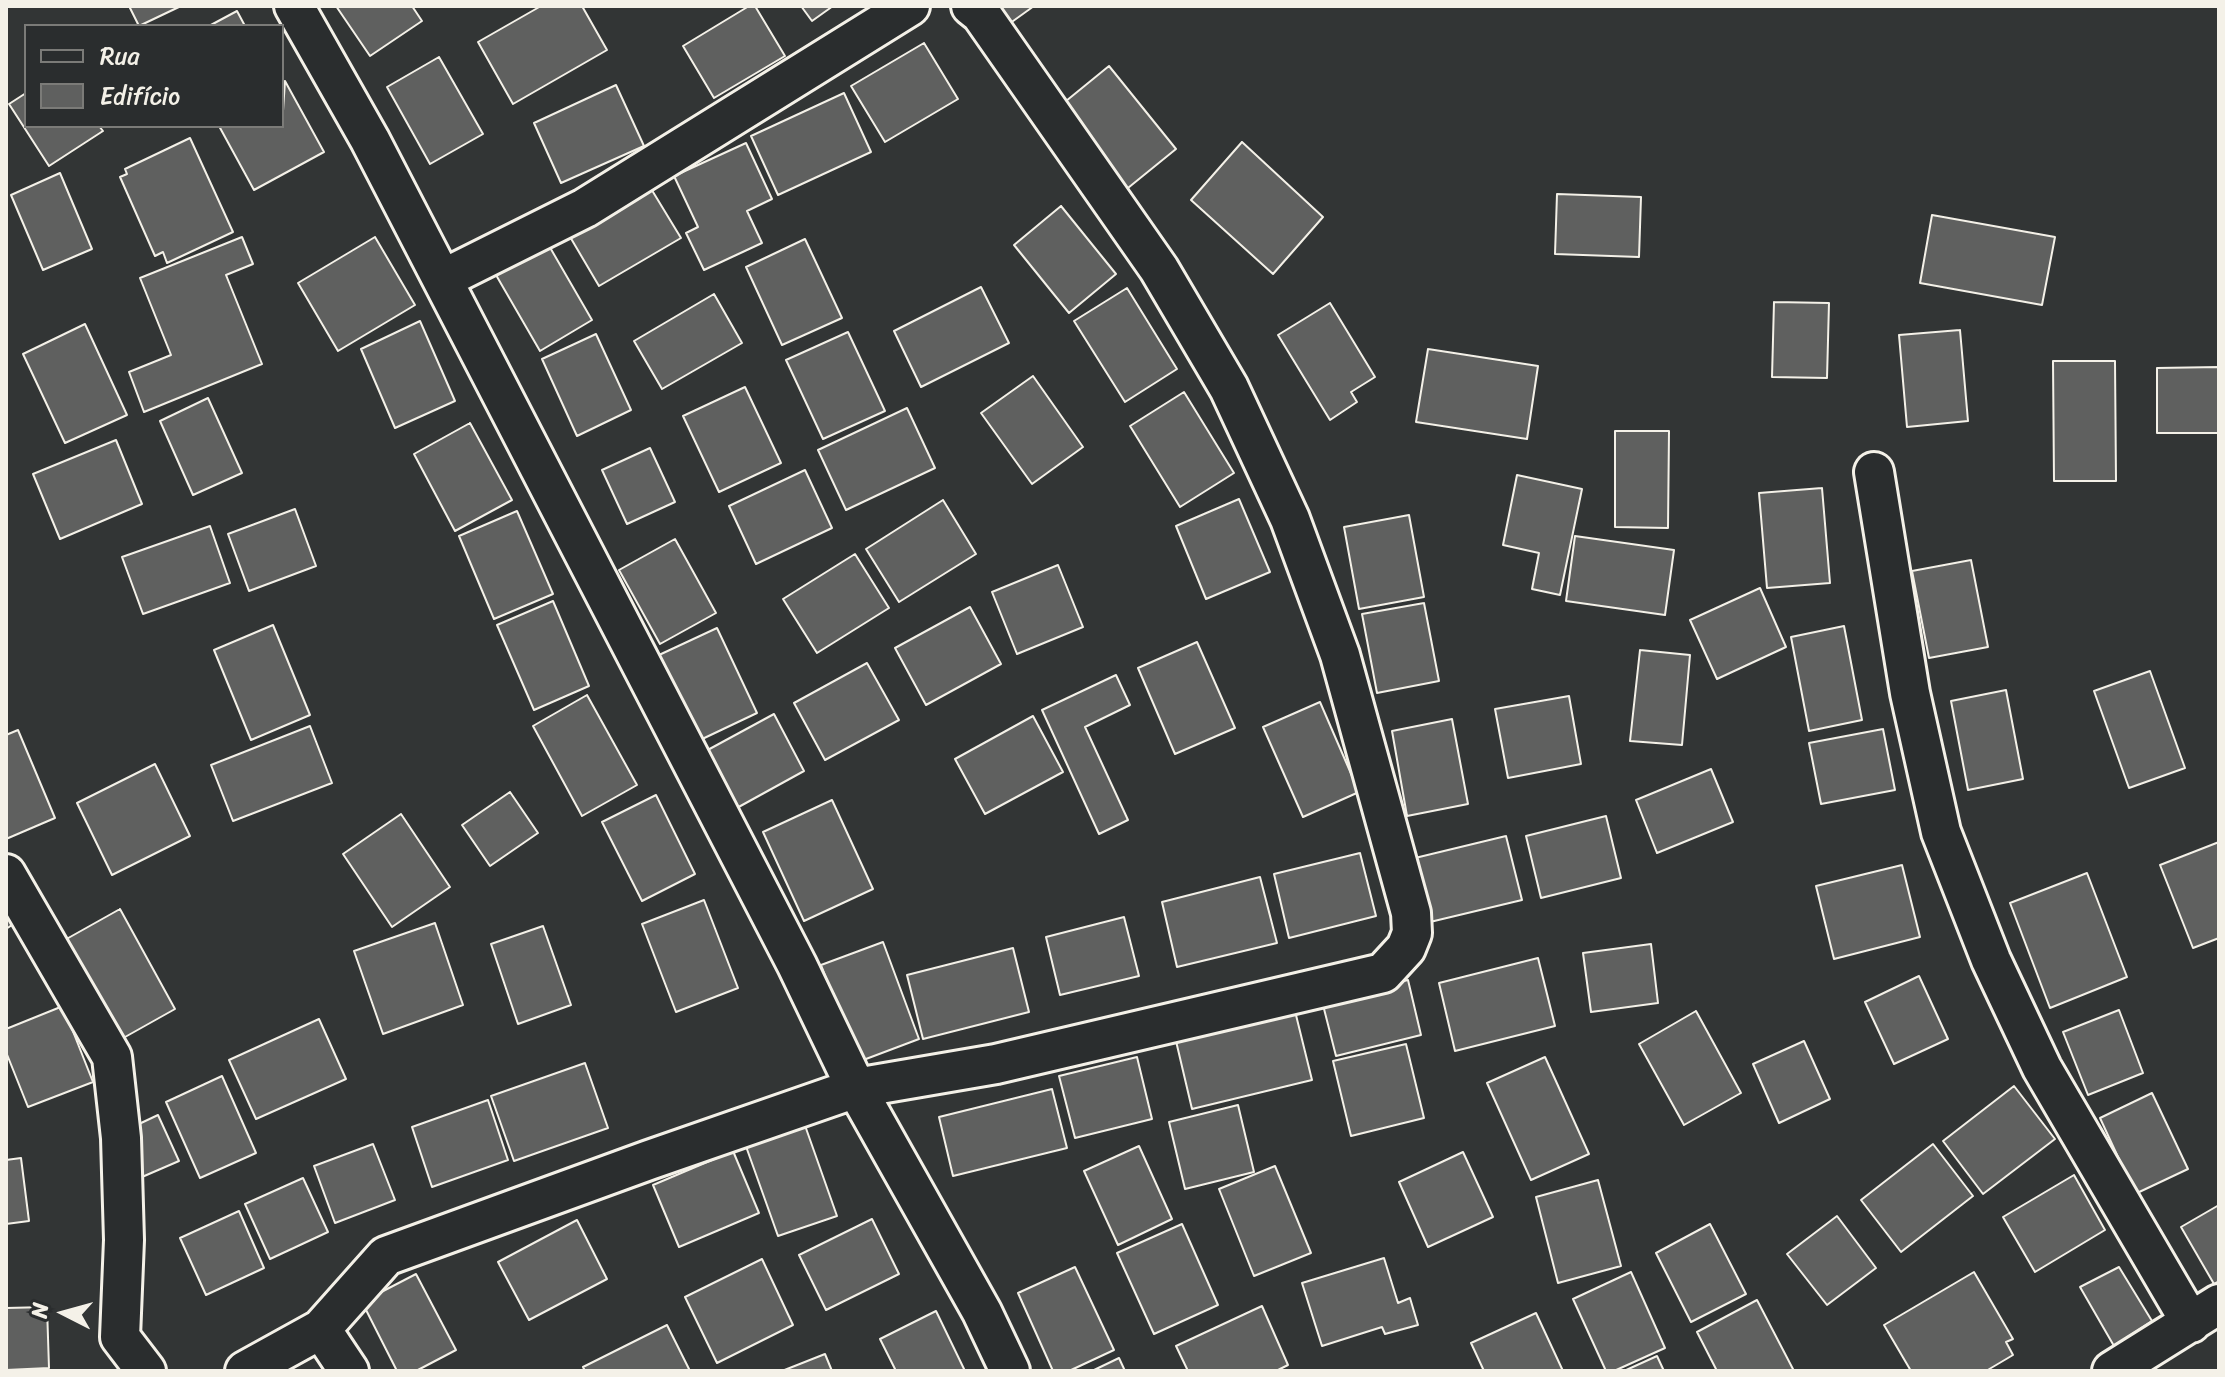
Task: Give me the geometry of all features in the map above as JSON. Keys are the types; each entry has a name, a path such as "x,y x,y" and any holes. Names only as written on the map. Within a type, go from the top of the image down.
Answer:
{"street":[{"path":"294,6 370,140 443,279 797,965 856,1088 982,1312 1010,1371"},
{"path":"443,279 585,208 910,6"},
{"path":"245,1371 321,1329 386,1256 856,1088 996,1064 1383,973 1406,948 1412,933 1411,913 1340,655 1290,519 1229,388 1159,269 981,14 971,6"},
{"path":"1874,472 1910,693 1941,832 1991,960 2042,1068 2205,1313 2112,1371"},
{"path":"6,874 112,1057 121,1138 124,1226 120,1337 146,1371"},
{"path":"321,1329 349,1371"}],"building":[{"path":"129,6 181,6 143,24 138,24"},
{"path":"336,6 412,6 422,21 370,56"},
{"path":"541,6 582,6 607,50 513,104 478,42"},
{"path":"749,6 755,6 785,56 714,98 683,46"},
{"path":"801,6 833,6 812,21"},
{"path":"986,6 1034,6 1002,29"},
{"path":"237,11 244,24 213,24"},
{"path":"924,43 958,99 885,142 851,86"},
{"path":"439,57 483,134 430,164 387,87"},
{"path":"1109,66 1176,149 1123,192 1055,110"},
{"path":"285,81 324,152 254,190 220,128 284,128"},
{"path":"616,85 644,146 561,183 534,123"},
{"path":"844,93 871,152 778,195 751,136"},
{"path":"24,94 24,127 9,104"},
{"path":"24,128 101,128 103,131 49,166"},
{"path":"190,138 233,232 167,263 163,252 155,256 120,177 127,174 125,169"},
{"path":"1242,142 1323,217 1273,274 1191,200"},
{"path":"746,143 772,199 747,211 762,243 704,270 686,233 698,227 674,176"},
{"path":"60,173 92,249 43,270 11,195"},
{"path":"650,187 681,238 599,286 566,230"},
{"path":"1557,194 1641,197 1639,257 1555,254"},
{"path":"1061,206 1116,274 1069,313 1014,245"},
{"path":"1932,215 2055,237 2042,305 1920,283"},
{"path":"242,237 253,264 226,275 262,364 144,412 129,372 171,355 140,278"},
{"path":"375,237 415,305 338,351 298,283"},
{"path":"805,239 842,318 782,345 746,267"},
{"path":"548,244 592,320 540,351 496,275"},
{"path":"981,287 1009,343 921,387 894,331"},
{"path":"1127,288 1177,369 1125,402 1074,321"},
{"path":"714,294 742,343 662,389 634,341"},
{"path":"1774,302 1829,303 1827,378 1772,377"},
{"path":"1330,303 1375,377 1351,392 1357,402 1330,420 1278,335"},
{"path":"420,321 455,401 395,428 361,349"},
{"path":"85,324 127,415 65,443 23,354"},
{"path":"1960,330 1968,421 1907,427 1899,335"},
{"path":"848,332 885,411 823,439 786,360"},
{"path":"596,334 631,410 577,436 542,359"},
{"path":"1428,349 1538,366 1527,439 1416,422"},
{"path":"2053,361 2115,361 2116,481 2054,481"},
{"path":"2219,367 2219,433 2157,433 2157,368"},
{"path":"1033,376 1083,447 1032,484 981,413"},
{"path":"745,387 781,463 719,492 683,416"},
{"path":"1184,392 1234,473 1180,507 1130,426"},
{"path":"208,398 242,473 193,495 160,421"},
{"path":"907,408 935,468 846,510 818,450"},
{"path":"470,423 512,500 455,531 414,454"},
{"path":"1615,431 1669,431 1668,528 1615,527"},
{"path":"116,440 142,504 60,539 33,474"},
{"path":"650,448 675,502 627,524 602,470"},
{"path":"805,470 832,528 756,564 729,506"},
{"path":"1517,475 1582,489 1560,595 1532,589 1539,553 1503,545"},
{"path":"1822,488 1830,583 1767,588 1759,493"},
{"path":"1239,499 1270,572 1206,599 1176,526"},
{"path":"943,500 976,554 899,602 866,549"},
{"path":"295,509 316,566 249,591 228,534"},
{"path":"517,511 553,594 494,619 459,536"},
{"path":"1409,515 1424,597 1359,609 1344,527"},
{"path":"210,526 230,583 143,614 122,557"},
{"path":"1575,536 1674,550 1665,615 1566,601"},
{"path":"675,539 716,613 660,644 619,570"},
{"path":"855,554 889,608 817,653 783,599"},
{"path":"1971,560 1988,647 1929,658 1912,571"},
{"path":"1058,565 1083,627 1017,654 992,592"},
{"path":"1760,588 1786,647 1717,679 1690,620"},
{"path":"553,601 589,686 534,710 497,625"},
{"path":"1424,603 1439,681 1377,693 1362,614"},
{"path":"970,607 1001,664 926,705 895,648"},
{"path":"273,625 310,715 251,740 214,650"},
{"path":"1844,626 1862,720 1809,731 1791,637"},
{"path":"717,628 757,713 698,741 659,655"},
{"path":"1197,642 1235,728 1175,754 1138,668"},
{"path":"1640,650 1690,655 1682,745 1630,741"},
{"path":"867,663 899,720 825,760 794,703"},
{"path":"2150,671 2185,768 2129,788 2094,691"},
{"path":"1116,675 1130,705 1085,727 1128,820 1099,834 1042,710"},
{"path":"2006,690 2023,779 1968,790 1951,701"},
{"path":"587,695 637,785 582,816 533,726"},
{"path":"1569,696 1581,764 1508,778 1495,709"},
{"path":"1320,702 1359,792 1303,817 1263,727"},
{"path":"774,714 804,771 735,809 704,752"},
{"path":"1033,716 1063,772 985,814 955,759"},
{"path":"1452,719 1468,804 1407,816 1392,731"},
{"path":"310,726 332,783 233,821 211,765"},
{"path":"1883,729 1895,790 1821,804 1809,743"},
{"path":"18,730 55,818 6,839 6,735"},
{"path":"155,764 190,836 112,875 77,803"},
{"path":"1711,769 1733,822 1657,853 1636,800"},
{"path":"510,792 538,833 490,866 462,825"},
{"path":"656,795 695,874 642,901 602,822"},
{"path":"832,800 873,889 804,921 763,832"},
{"path":"401,814 450,887 392,927 343,854"},
{"path":"1606,816 1621,878 1541,898 1526,836"},
{"path":"1506,836 1522,900 1430,922 1415,858"},
{"path":"2219,842 2219,938 2193,948 2160,865"},
{"path":"1360,853 1376,916 1289,938 1274,874"},
{"path":"1902,865 1920,937 1834,959 1816,886"},
{"path":"2087,873 2127,977 2050,1008 2010,903"},
{"path":"1260,877 1277,943 1177,967 1162,902"},
{"path":"704,900 738,988 676,1012 642,924"},
{"path":"6,903 18,921 6,929"},
{"path":"120,909 175,1009 109,1046 54,946"},
{"path":"1124,917 1139,976 1060,995 1046,937"},
{"path":"435,923 463,1005 383,1034 354,951"},
{"path":"543,926 571,1005 518,1024 491,944"},
{"path":"883,942 919,1039 858,1062 821,965"},
{"path":"1651,944 1658,1003 1591,1012 1583,953"},
{"path":"1013,948 1029,1012 923,1039 907,975"},
{"path":"1538,958 1555,1026 1455,1051 1439,983"},
{"path":"1919,976 1948,1039 1894,1064 1865,1002"},
{"path":"1408,980 1421,1035 1336,1056 1322,1001"},
{"path":"63,1006 93,1082 28,1107 6,1052 6,1029"},
{"path":"2119,1010 2143,1073 2088,1095 2063,1032"},
{"path":"1295,1011 1312,1080 1192,1109 1176,1041"},
{"path":"1696,1011 1741,1093 1684,1125 1639,1044"},
{"path":"319,1019 346,1079 256,1119 229,1060"},
{"path":"1804,1041 1830,1099 1779,1123 1753,1064"},
{"path":"1406,1044 1424,1118 1351,1136 1333,1061"},
{"path":"1137,1057 1152,1119 1075,1138 1059,1076"},
{"path":"1545,1057 1589,1154 1531,1180 1487,1083"},
{"path":"585,1063 608,1128 514,1161 491,1096"},
{"path":"222,1076 256,1153 200,1178 166,1102"},
{"path":"2014,1086 2055,1139 1983,1194 1943,1141"},
{"path":"1052,1089 1067,1148 953,1176 939,1117"},
{"path":"2152,1093 2188,1169 2135,1194 2100,1118"},
{"path":"488,1100 508,1160 432,1187 412,1127"},
{"path":"1238,1105 1254,1172 1185,1189 1169,1122"},
{"path":"158,1115 179,1161 142,1177 122,1132"},
{"path":"802,1117 837,1216 778,1236 743,1138"},
{"path":"373,1144 395,1200 335,1223 314,1166"},
{"path":"1933,1144 1973,1196 1901,1252 1861,1200"},
{"path":"1139,1146 1172,1219 1118,1245 1084,1171"},
{"path":"733,1151 759,1213 679,1247 653,1185"},
{"path":"1463,1152 1493,1217 1428,1247 1399,1182"},
{"path":"21,1158 29,1221 6,1224 6,1160"},
{"path":"1275,1166 1311,1253 1254,1276 1219,1189"},
{"path":"2074,1175 2105,1230 2035,1272 2003,1217"},
{"path":"303,1178 328,1232 270,1259 245,1204"},
{"path":"1598,1180 1621,1266 1558,1283 1536,1197"},
{"path":"2219,1205 2219,1281 2214,1284 2181,1227"},
{"path":"239,1211 264,1268 206,1295 180,1238"},
{"path":"1837,1216 1876,1268 1827,1305 1787,1254"},
{"path":"872,1219 899,1274 826,1310 799,1255"},
{"path":"577,1220 607,1279 529,1320 498,1262"},
{"path":"1182,1224 1218,1305 1154,1334 1117,1253"},
{"path":"1710,1224 1746,1294 1691,1322 1656,1253"},
{"path":"1384,1258 1398,1303 1410,1298 1418,1325 1385,1334 1382,1327 1322,1346 1302,1283"},
{"path":"762,1259 793,1325 717,1363 685,1297"},
{"path":"1075,1267 1114,1350 1069,1371 1053,1371 1018,1293"},
{"path":"2119,1267 2152,1321 2114,1346 2080,1287"},
{"path":"1631,1272 1665,1348 1614,1371 1606,1371 1573,1299"},
{"path":"1974,1272 2013,1339 2006,1342 2013,1355 1986,1371 1911,1371 1884,1325"},
{"path":"416,1274 456,1350 416,1371 397,1371 362,1302"},
{"path":"1757,1300 1794,1371 1717,1371 1697,1332"},
{"path":"1262,1306 1288,1365 1276,1371 1188,1371 1176,1346"},
{"path":"47,1307 49,1368 6,1370 6,1308"},
{"path":"936,1311 965,1371 896,1371 880,1339"},
{"path":"1536,1313 1563,1371 1484,1371 1471,1343"},
{"path":"667,1325 690,1371 585,1371 583,1367"},
{"path":"825,1354 832,1371 782,1371"},
{"path":"1657,1356 1664,1371 1624,1371"},
{"path":"1119,1358 1125,1371 1092,1371"}]}
